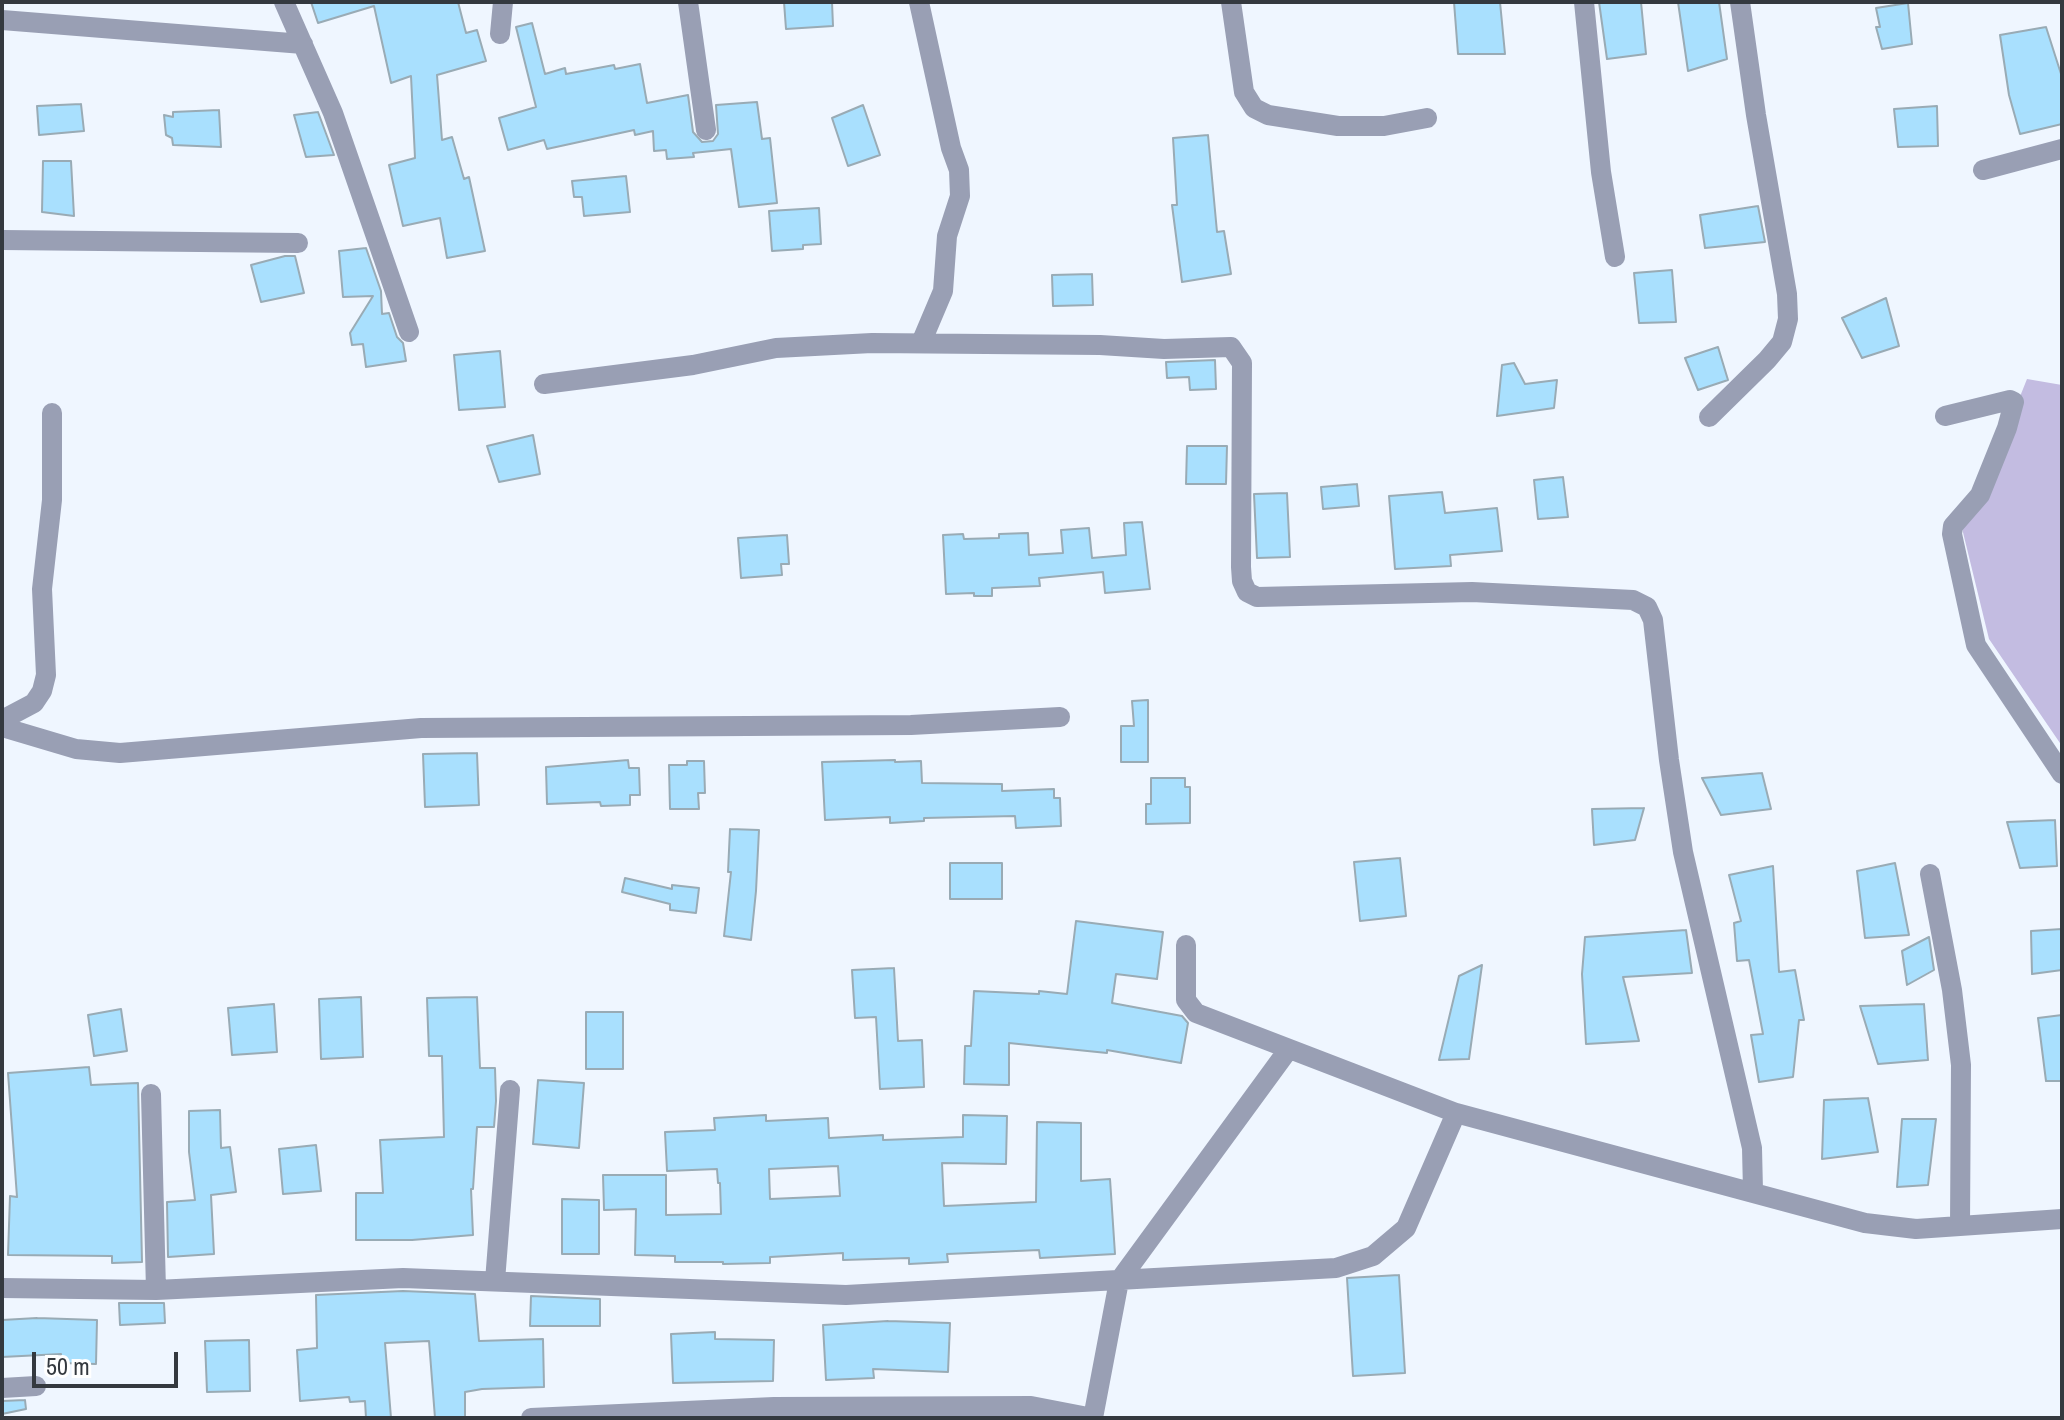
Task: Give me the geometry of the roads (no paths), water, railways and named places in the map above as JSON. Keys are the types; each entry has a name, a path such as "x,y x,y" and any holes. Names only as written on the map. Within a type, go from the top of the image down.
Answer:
{"street":[{"path":"284,2 333,113 409,332"},
{"path":"500,34 503,2"},
{"path":"688,2 706,130"},
{"path":"919,2 951,148 959,170 960,196 947,236 943,291 921,343"},
{"path":"1231,2 1244,92 1254,108 1268,115 1338,126 1384,126 1427,118"},
{"path":"1584,2 1601,172 1615,257"},
{"path":"1709,417 1782,342 1788,319 1787,294 1740,2"},
{"path":"2,20 303,44"},
{"path":"1983,170 2062,149"},
{"path":"2,240 298,243"},
{"path":"544,384 693,365 776,348 872,343 1164,349 1231,347 1242,363 1242,581 1247,592 1257,597 1472,592 1633,600 1647,607 1653,620 1683,852 1752,1148 1753,1191"},
{"path":"1945,416 2010,400 2014,402 1980,495 1953,526 1952,534 1976,645 2062,774"},
{"path":"2,720 34,703 42,691 46,675 42,589 52,500 52,413"},
{"path":"2,727 76,749 120,753 421,728 911,725 1060,717"},
{"path":"1930,874 1952,990 1961,1065 1960,1225"},
{"path":"1186,945 1186,1000 1196,1013 1456,1113 1865,1223 1916,1229 2062,1219"},
{"path":"531,1418 774,1407 1031,1406 1093,1418 1119,1281 1288,1050"},
{"path":"495,1281 510,1090"},
{"path":"151,1094 156,1290"},
{"path":"2,1288 156,1290 403,1278 846,1295 1336,1268 1373,1256 1406,1228 1456,1113"},
{"path":"2,1388 36,1386"}]}
